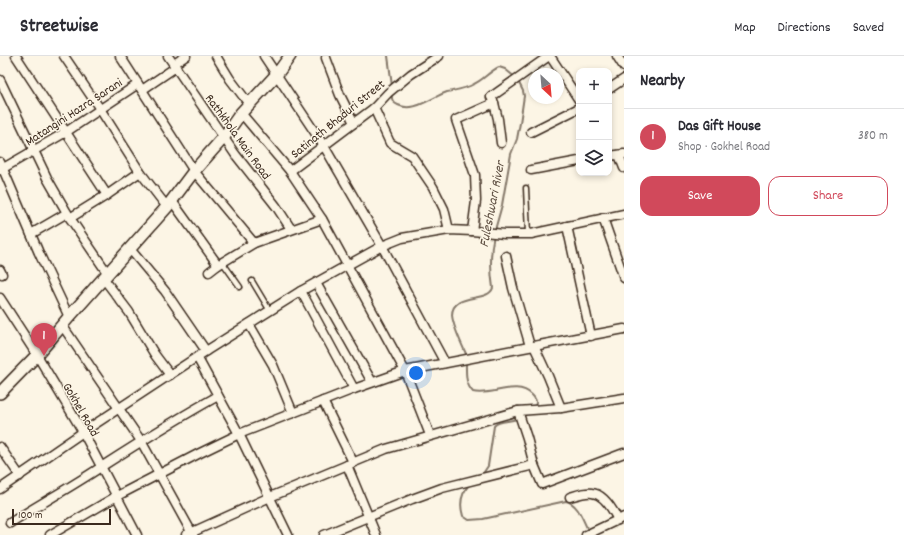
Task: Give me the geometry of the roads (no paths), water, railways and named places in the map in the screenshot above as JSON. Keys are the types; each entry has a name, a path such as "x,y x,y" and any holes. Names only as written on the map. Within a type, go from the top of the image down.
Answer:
{"street":[{"path":"16,56 107,195"},
{"path":"64,56 140,172 170,204 220,264"},
{"path":"120,56 194,171 254,243"},
{"name":"Rathkhola Main Road","path":"168,56 235,154 276,206 291,229"},
{"name":"Matangini Hazra Sarani","path":"1,167 34,151 66,132 100,109 175,66 186,56"},
{"path":"216,56 230,79 249,104"},
{"path":"264,56 324,146 382,246 445,363"},
{"path":"0,393 37,356 66,321 170,204 194,171 224,137 241,113 277,74 290,56"},
{"name":"Satinath Bhaduri Street","path":"290,171 374,108 395,86 439,56"},
{"path":"501,143 498,119 491,96 550,56 576,95"},
{"path":"617,56 624,66"},
{"path":"326,58 340,95 354,123"},
{"path":"612,87 624,79"},
{"path":"0,80 50,184 68,216 155,355 170,375"},
{"path":"472,231 476,201 475,176 456,120 494,103"},
{"path":"374,108 390,143 412,156 433,187 444,209 449,230"},
{"path":"531,132 576,110"},
{"path":"241,113 290,171 322,219 405,371 430,435"},
{"path":"621,154 624,168"},
{"path":"531,170 576,162"},
{"path":"1,167 50,279 66,321 141,441 190,534 270,497 386,449 430,435 547,409 624,398"},
{"path":"31,234 107,195 140,172"},
{"path":"0,489 206,351 301,291 382,246 402,238 449,230 528,234 624,214"},
{"path":"603,218 624,278"},
{"path":"209,272 254,243 322,219"},
{"path":"567,226 591,336"},
{"path":"130,249 165,291 206,351"},
{"path":"506,256 513,288 532,346 553,387 560,408"},
{"path":"316,283 372,382"},
{"path":"301,291 354,389"},
{"name":"Gokhel Road","path":"0,298 83,432 137,535"},
{"path":"249,324 273,365 293,413"},
{"path":"50,535 117,496 239,434 372,382 405,371 532,346 624,330"},
{"path":"197,357 239,434 288,535"},
{"path":"10,523 102,467 183,415 218,396"},
{"path":"323,401 350,464 376,535"},
{"path":"520,415 534,465 542,484 624,453"},
{"path":"0,447 20,476"},
{"path":"324,535 442,488 534,465"},
{"path":"570,497 591,493 595,494 621,518 586,535"}],"lane":[{"path":"526,188 528,234"},
{"path":"220,264 240,287"},
{"path":"252,281 270,311"}],"waterway":[{"name":"Fuleshwari River","path":"388,56 392,86"},
{"name":"Fuleshwari River","path":"392,92 394,103 404,107 410,107 417,106 441,94 471,86 499,67 505,69 516,78"},
{"name":"Fuleshwari River","path":"495,230 502,205 511,154 517,139 520,123 524,96 518,81"},
{"name":"Fuleshwari River","path":"467,356 458,336 452,315 454,308 458,303 490,293 493,288 491,261 494,234"},
{"name":"Fuleshwari River","path":"466,362 467,382 473,392 480,393 519,388 526,390 533,396 536,402 535,407"},
{"name":"Fuleshwari River","path":"482,475 488,466 494,426 501,422 517,419"},
{"name":"Fuleshwari River","path":"470,484 463,495 461,503 463,516 469,520 483,519 566,501 577,508 587,528"}],"place":[{"name":"Das Gift House","path":"44,356"}]}
